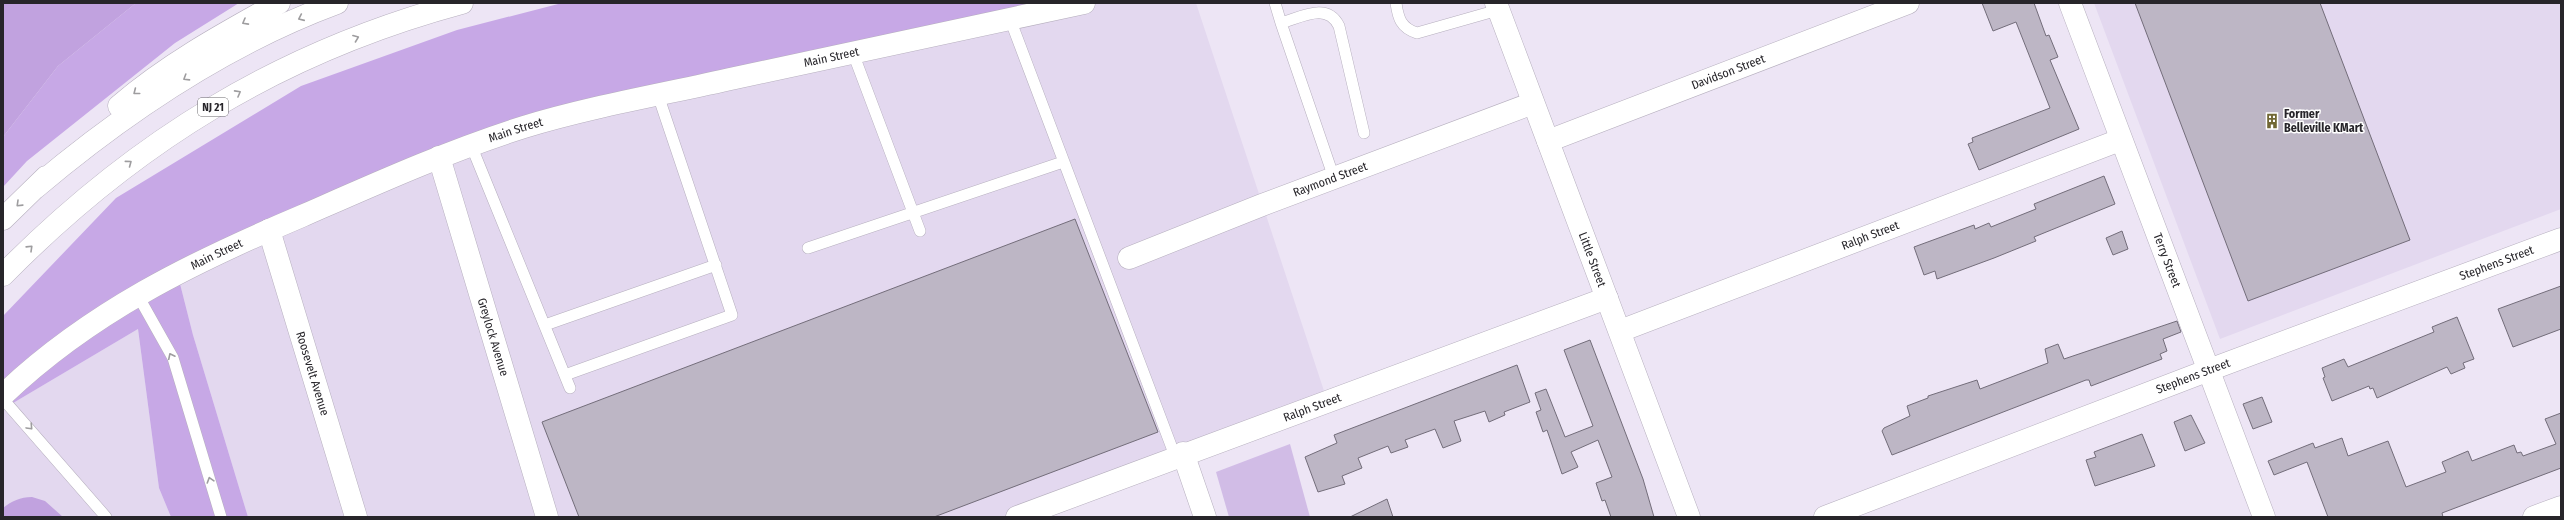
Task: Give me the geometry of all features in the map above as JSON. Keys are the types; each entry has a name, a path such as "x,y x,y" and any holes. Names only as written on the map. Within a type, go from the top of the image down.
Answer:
{"main road":[{"path":"3,220 76,145 133,93 205,44 279,3"},
{"path":"35,188 109,129 192,74 278,28 337,3"},
{"name":"NJ 21","path":"3,275 62,218 96,188 172,133 213,107 267,77 338,44 383,27 462,3"},
{"name":"Main Street","path":"3,395 79,331 137,294 225,248 439,157 471,145 528,126 658,95 1084,3"},
{"name":"Davidson Street","path":"1548,141 1908,3"},
{"name":"Terry Street","path":"2070,3 2120,140 2264,517"},
{"name":"Little Street","path":"1497,6 1689,517"},
{"name":"Raymond Street","path":"1129,258 1331,170 1533,103"},
{"name":"Ralph Street","path":"1620,331 2120,140"},
{"name":"Greylock Avenue","path":"439,157 547,517"},
{"name":"Roosevelt Avenue","path":"269,230 356,517"},
{"name":"Stephens Street","path":"1825,517 2209,370 2561,238"},
{"name":"Ralph Street","path":"1016,517 1179,455 1607,298"},
{"path":"1179,455 1205,517"},
{"path":"2534,517 2561,507"}],"lane":[{"path":"1276,3 1281,23 1331,170"},
{"path":"1396,3 1399,19 1407,30 1417,33 1497,6"},
{"path":"1281,23 1323,12 1334,16 1339,26 1364,133"},
{"path":"1010,19 1063,162 1179,455"},
{"path":"853,53 920,231"},
{"path":"565,375 732,315 658,95"},
{"path":"471,145 570,388"},
{"path":"808,248 913,211 1063,162"},
{"path":"545,325 716,265"},
{"path":"137,294 173,358 221,517"},
{"path":"3,399 106,517"}],"shaded area":[{"path":"3,3 136,3 58,66 3,137"},
{"path":"136,3 239,3 175,43 27,161 3,187 3,137 58,66"},
{"path":"562,3 1057,3 534,115 175,264 193,335 248,517 171,517 159,488 138,329 3,409 3,316 116,198 301,86 457,30"},
{"path":"1057,3 1196,3 1327,400 1008,517 248,517 193,335 175,264 534,115"},
{"path":"2094,3 2561,3 2561,209 2220,339"},
{"path":"138,329 159,488 171,517 3,517 3,409"},
{"path":"1290,444 1310,517 1229,517 1216,472"},
{"path":"32,497 45,501 63,517 3,517 3,508 13,501"}],"building":[{"path":"1982,3 2034,3 2046,36 2049,35 2058,57 2050,60 2079,129 1979,170 1968,144 1973,142 1972,138 2050,108 2016,22 1993,31"},
{"name":"Former Belleville KMart","path":"2135,3 2320,3 2410,240 2248,301"},
{"path":"2104,176 2115,204 2034,237 2036,241 1994,258 1937,279 1935,271 1924,275 1914,247 1974,225 1975,229 1989,223 1991,227 2036,209 2034,204"},
{"path":"1075,219 1158,432 934,517 579,517 542,422"},
{"path":"2122,231 2128,249 2113,255 2106,238"},
{"path":"2561,286 2561,329 2513,347 2498,309"},
{"path":"2457,317 2474,359 2463,363 2465,368 2451,374 2447,367 2377,398 2373,388 2370,389 2369,386 2332,401 2323,378 2325,377 2322,368 2344,359 2348,367 2434,332 2432,327"},
{"path":"2177,321 2181,332 2163,339 2167,351 2160,354 2162,359 2091,386 2089,380 2086,380 1892,455 1882,431 1884,428 1910,416 1907,406 1928,398 1928,396 1977,380 1980,389 2048,363 2045,349 2058,344 2064,359"},
{"path":"1590,340 1643,479 1654,517 1611,517 1605,500 1602,501 1596,483 1612,477 1598,440 1571,452 1578,467 1562,474 1547,430 1543,432 1536,412 1541,410 1535,393 1546,389 1565,437 1593,426 1564,350"},
{"path":"1517,365 1530,402 1504,412 1505,415 1489,422 1485,411 1454,421 1461,441 1443,448 1435,429 1405,440 1408,447 1391,453 1388,446 1358,458 1362,468 1342,476 1345,484 1318,492 1305,457 1337,443 1334,435"},
{"path":"2262,397 2272,422 2253,429 2243,404"},
{"path":"2561,413 2561,468 2442,513 2443,517 2328,517 2307,462 2274,475 2268,461 2313,443 2315,448 2342,438 2348,456 2388,441 2406,487 2446,472 2442,462 2468,451 2472,461 2514,445 2517,453 2521,452 2523,456 2556,444 2545,419"},
{"path":"2191,415 2205,443 2185,451 2174,422"},
{"path":"2142,434 2155,466 2095,486 2086,460 2096,457 2094,452"},
{"path":"1387,499 1393,517 1350,517"}],"place":[{"name":"Former Belleville KMart","path":"2272,121"}]}
